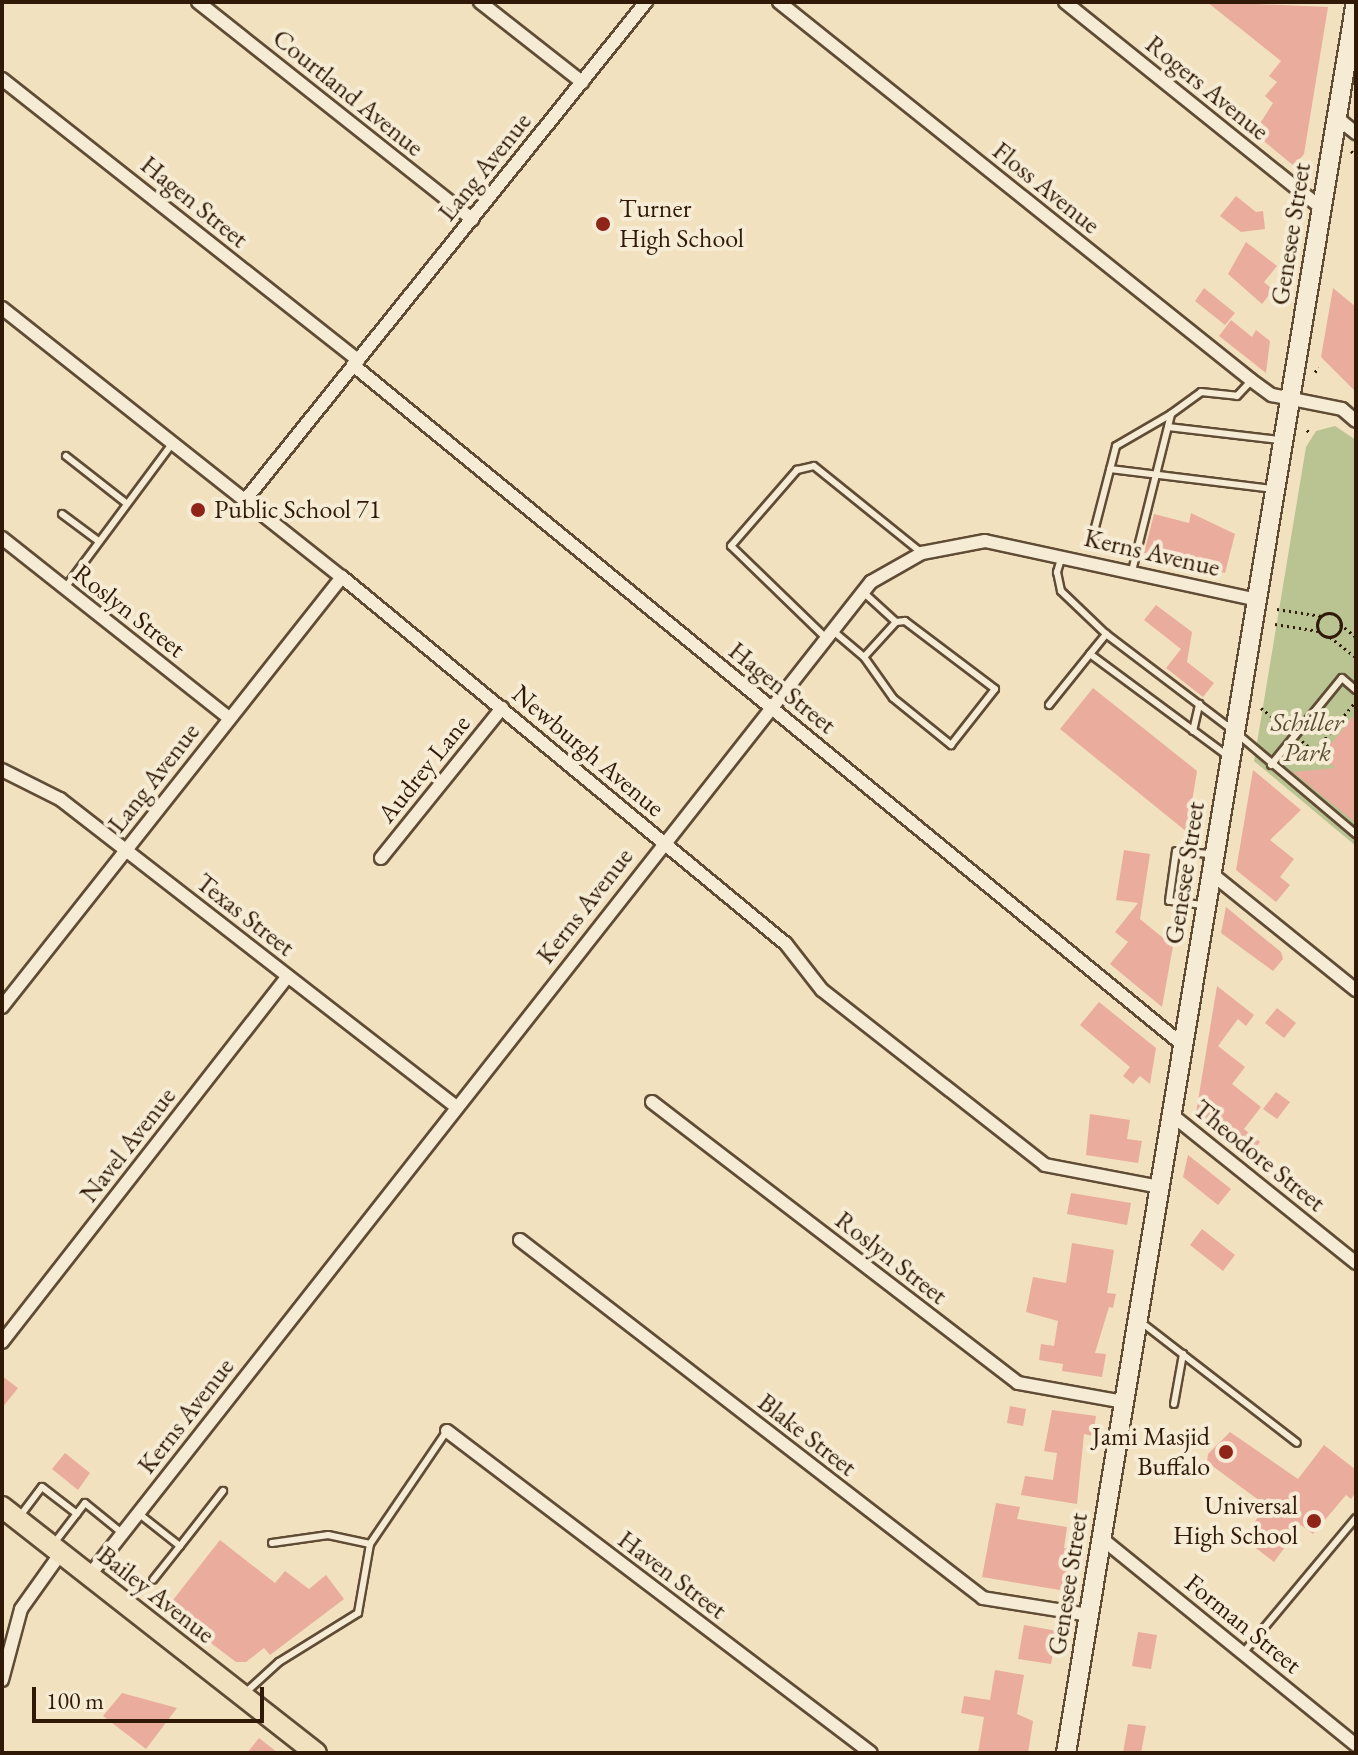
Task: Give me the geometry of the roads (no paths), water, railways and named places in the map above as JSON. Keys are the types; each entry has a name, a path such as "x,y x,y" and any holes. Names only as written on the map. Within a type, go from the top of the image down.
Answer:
{"main road":[{"name":"Genesee Street","path":"1066,1753 1356,2"},
{"name":"Bailey Avenue","path":"10,1513 316,1753"}],"street":[{"name":"Courtland Avenue","path":"198,2 472,219"},
{"path":"480,2 582,82"},
{"name":"Lang Avenue","path":"246,499 646,2"},
{"name":"Floss Avenue","path":"779,2 1251,380 1290,400 1342,409 1356,421"},
{"name":"Rogers Avenue","path":"1065,2 1321,208"},
{"name":"Hagen Street","path":"2,79 356,363 1183,1045"},
{"path":"1336,117 1356,133"},
{"name":"Newburgh Avenue","path":"2,308 246,499 502,708 786,944 822,990 1045,1165 1160,1187"},
{"name":"Roslyn Street","path":"2,538 229,718"},
{"name":"Kerns Avenue","path":"89,1576 862,591 922,553 985,541 1062,555 1257,600"},
{"name":"Lang Avenue","path":"2,1006 342,577"},
{"name":"Audrey Lane","path":"381,858 502,708"},
{"name":"Texas Street","path":"2,770 60,799 455,1106"},
{"path":"1212,874 1356,990"},
{"name":"Navel Avenue","path":"2,1342 288,976"},
{"name":"Roslyn Street","path":"652,1102 1018,1383 1124,1402"},
{"name":"Theodore Street","path":"1172,1115 1356,1263"},
{"name":"Blake Street","path":"520,1240 983,1598 1089,1615"},
{"name":"Haven Street","path":"447,1431 871,1753"},
{"name":"Forman Street","path":"1101,1538 1356,1745"},
{"path":"2,1680 21,1609 56,1550"}],"lane":[{"path":"1088,561 1116,446 1171,414 1201,392 1237,396 1251,380"},
{"path":"1132,571 1171,414"},
{"path":"1168,427 1284,440"},
{"path":"65,588 97,540 173,442"},
{"path":"66,456 126,503"},
{"path":"862,591 896,622 913,624 995,689 951,745 893,698 864,657 829,634 731,546 797,470 814,466 922,553"},
{"path":"1110,469 1276,490"},
{"path":"62,514 97,540"},
{"path":"1091,543 1135,554"},
{"path":"1062,555 1057,572 1061,591 1106,634 1235,732 1356,834"},
{"path":"864,657 896,622"},
{"path":"1049,705 1106,634"},
{"path":"1090,654 1231,758"},
{"path":"1271,765 1342,678 1356,690"},
{"path":"1193,731 1199,704"},
{"path":"1207,905 1169,901 1176,851 1215,854"},
{"path":"1138,1320 1297,1443"},
{"path":"1174,1404 1183,1354"},
{"path":"242,1695 279,1662 358,1613 370,1544 447,1431"},
{"path":"10,1513 42,1487 77,1514"},
{"path":"153,1580 223,1491"},
{"path":"56,1550 85,1503 122,1533"},
{"path":"138,1513 180,1546"},
{"path":"1243,1653 1355,1520"},
{"path":"272,1543 328,1535 370,1544"}],"place":[{"name":"Turner High School","path":"603,224"},
{"name":"Public School 71","path":"198,510"},
{"name":"Jami Masjid Buffalo","path":"1226,1452"},
{"name":"Universal High School","path":"1314,1521"}],"park label":[{"name":"Schiller Park","path":"1307,738"}]}
